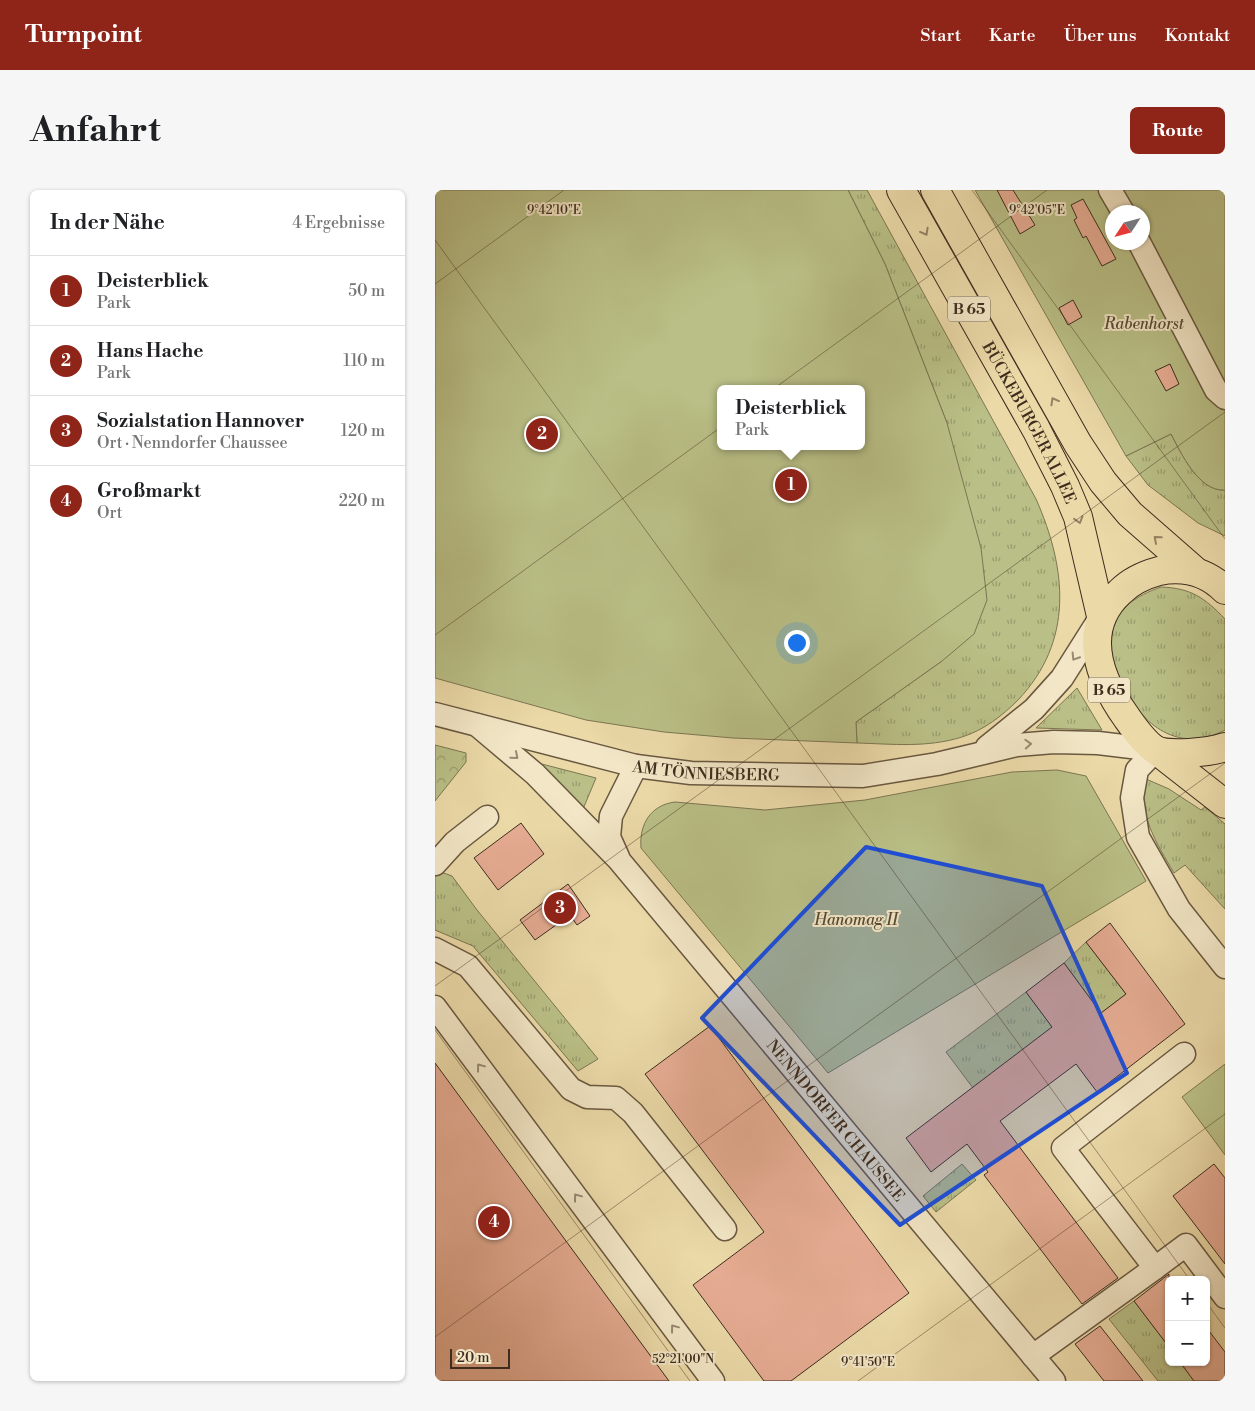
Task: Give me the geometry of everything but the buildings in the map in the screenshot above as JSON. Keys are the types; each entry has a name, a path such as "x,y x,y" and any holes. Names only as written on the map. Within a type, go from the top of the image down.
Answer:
{"main road":[{"name":"BÜCKEBURGER ALLEE","path":"901,190 1036,429 1065,486 1078,517 1101,616"},
{"name":"BÜCKEBURGER ALLEE","path":"935,190 1078,444 1103,482 1130,514 1207,574"},
{"path":"1101,616 1112,599 1138,578 1170,569 1207,574"},
{"name":"B 65","path":"1207,574 1225,590"},
{"name":"B 65","path":"1101,616 1097,655 1102,675 1120,709 1139,734 1156,750 1225,804"},
{"path":"1156,750 1186,753 1216,750 1225,747"}],"street":[{"path":"1110,190 1119,205"},
{"path":"1143,250 1216,390 1225,398"},
{"name":"AM TÖNNIESBERG","path":"980,752 1017,725 1062,678 1101,616"},
{"name":"AM TÖNNIESBERG","path":"435,714 636,766 691,774 863,776 937,764 980,752 1017,745 1054,742 1099,743 1156,750"},
{"name":"NENNDORFER CHAUSSEE","path":"477,725 535,774 619,859 1054,1381"},
{"path":"1156,750 1137,770 1132,798 1139,837 1179,909 1225,967"},
{"name":"NENNDORFER CHAUSSEE","path":"619,859 609,837 611,816 636,766"},
{"path":"435,864 455,842 487,817"},
{"path":"435,949 468,966 571,1089 587,1097 616,1098 633,1113 725,1229"},
{"path":"435,1007 713,1381"},
{"path":"1155,1268 1063,1148 1184,1054"},
{"path":"1033,1356 1187,1244 1225,1297"}],"highlighted area":[{"path":"866,847 1042,886 1127,1073 900,1225 702,1018"}],"green space":[{"path":"435,190 848,190 885,264 947,423 981,548 987,600 974,634 942,661 856,722 857,743 733,738 664,732 586,720 435,678"},
{"path":"848,190 867,190 1036,499 1054,552 1059,578 1060,604 1056,629 1049,654 1036,677 1018,700 992,722 978,731 962,737 936,743 857,743 856,722 942,661 947,423 885,264"},
{"name":"Rabenhorst","path":"975,190 1225,190 1225,490 1207,485 1199,478 1186,461 1171,434 1126,456"},
{"path":"1171,434 1186,461 1199,478 1207,485 1225,490 1225,536 1198,523 1148,485 1126,456"},
{"path":"1161,587 1181,589 1197,596 1211,605 1225,619 1225,730 1208,737 1192,739 1177,737 1164,732 1151,723 1130,699 1115,667 1111,652 1113,625 1120,613 1130,603 1143,594"},
{"path":"1077,688 1102,730 1036,728"},
{"path":"435,745 466,753 466,762 435,801"},
{"path":"534,762 596,778 583,809"},
{"name":"Hanomag II","path":"1057,770 1086,776 1146,881 828,1073 641,848 642,831 648,817 659,807 675,802 765,810 865,800 1012,772"},
{"path":"1146,779 1169,789 1201,810 1205,807 1225,824 1225,909 1185,865 1174,873 1155,840 1146,816 1144,792"},
{"path":"441,872 452,876 477,910 598,1059 578,1071 473,946 435,930 435,876"},
{"path":"1086,942 1126,994 1101,1013 1064,963"},
{"path":"1026,992 1065,1044 973,1088 946,1052"},
{"path":"1225,1064 1225,1155 1182,1097"},
{"path":"962,1164 976,1180 936,1212 923,1196"},
{"path":"1134,1301 1165,1342 1165,1366 1183,1366 1194,1381 1158,1381 1109,1319"}],"place":[{"name":"Hans Hache","path":"542,434"},
{"name":"Deisterblick","path":"791,485"},
{"name":"Sozialstation Hannover","path":"560,908"},
{"name":"Großmarkt","path":"494,1222"}]}
